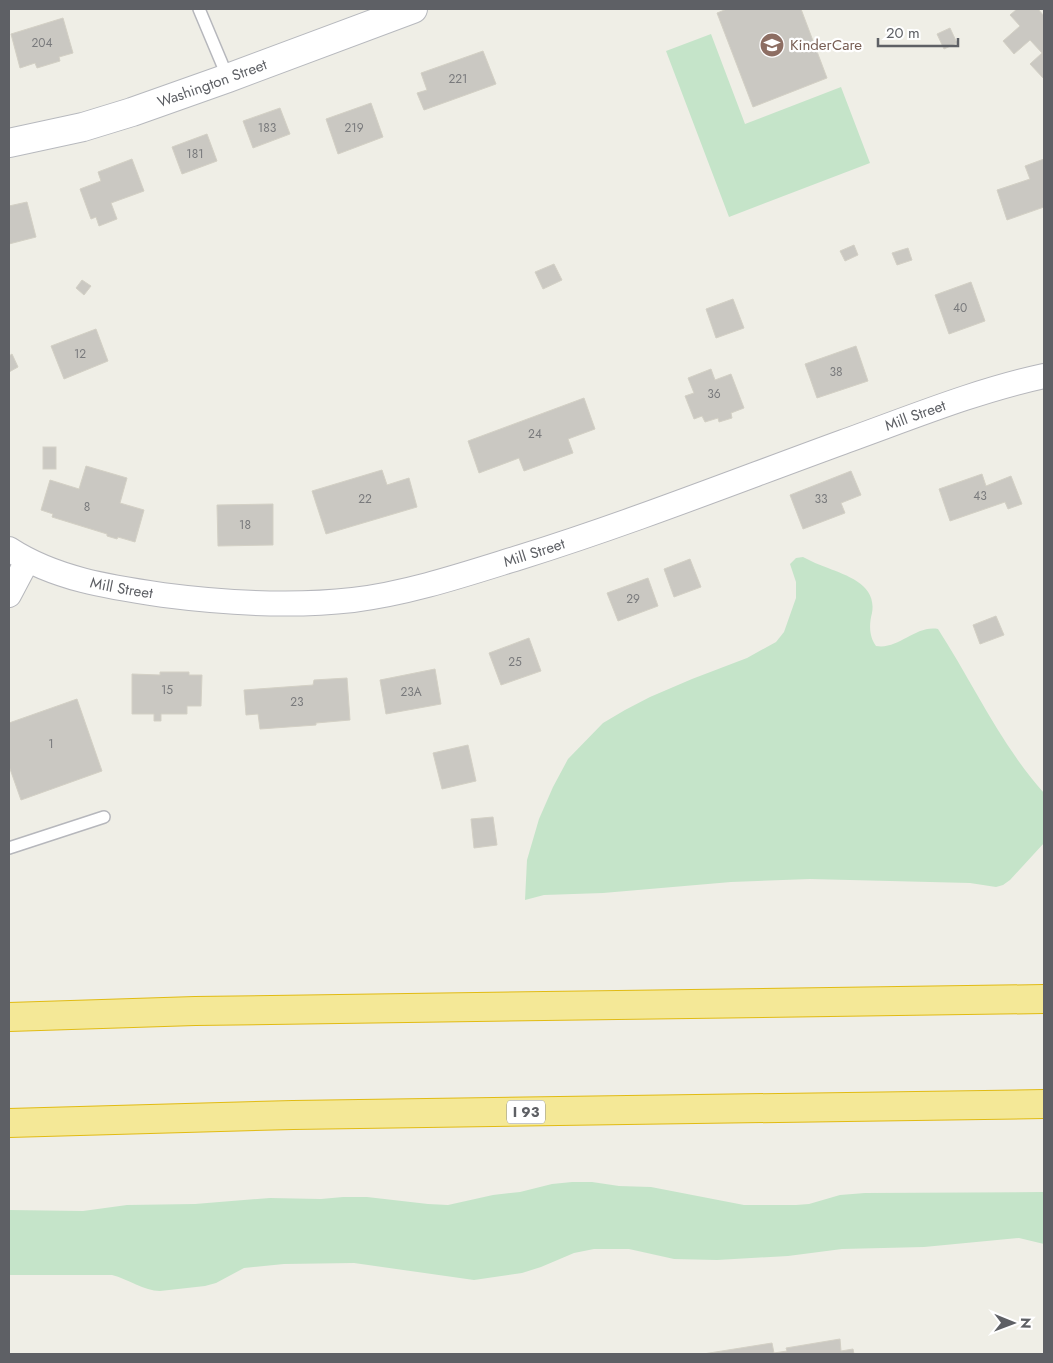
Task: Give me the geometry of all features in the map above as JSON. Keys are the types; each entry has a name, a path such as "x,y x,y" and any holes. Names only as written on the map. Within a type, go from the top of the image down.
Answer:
{"highway":[{"path":"9,1016 215,1011 1044,999"},
{"name":"I 93","path":"9,1123 293,1115 1044,1104"}],"main road":[{"name":"Washington Street","path":"9,143 91,125 132,112 413,9"}],"street":[{"name":"Mill Street","path":"18,555 50,571 98,584 134,591 204,599 299,603 337,601 374,596 467,573 592,535 951,403 1013,383 1044,376"},
{"path":"9,595 18,555"}],"lane":[{"path":"199,9 228,78"},
{"path":"9,848 104,817"}],"green space":[{"path":"711,34 745,124 841,87 870,163 729,217 666,51"},
{"path":"803,557 852,578 866,589 872,603 870,630 876,646 892,644 922,631 938,629 1000,734 1044,793 1044,843 1010,880 996,887 970,883 810,879 731,882 603,893 544,895 525,900 527,860 539,819 568,759 603,723 625,710 692,679 747,658 776,642 784,632 796,598 796,582 790,564 796,558"},
{"path":"572,1182 651,1187 744,1205 809,1204 840,1195 865,1193 1044,1192 1044,1244 1019,1238 924,1247 842,1249 788,1256 717,1260 674,1259 629,1249 594,1249 574,1253 522,1273 474,1280 354,1263 284,1264 244,1268 216,1283 205,1286 160,1291 148,1289 112,1275 9,1275 9,1210 83,1211 127,1205 195,1204 270,1198 321,1199 343,1197 367,1197 448,1205 493,1195 520,1192 552,1184"}],"building":[{"name":"KinderCare","path":"727,9 801,9 827,78 753,107 717,13"},
{"path":"1017,9 1038,9 1044,16 1044,79 1030,64 1042,53 1030,40 1014,54 1003,41 1020,26 1010,15"},
{"path":"63,18 73,53 59,57 60,61 37,68 35,63 20,68 11,34"},
{"path":"950,28 957,43 944,49 937,34"},
{"path":"483,51 496,84 424,110 417,93 427,90 421,73"},
{"path":"371,103 383,137 338,154 326,119"},
{"path":"280,108 290,134 253,148 243,121"},
{"path":"207,134 217,161 182,174 172,147"},
{"path":"132,159 144,191 111,203 117,219 99,226 96,217 91,219 80,189 101,181 98,172"},
{"path":"1044,159 1044,207 1007,220 997,190 1030,179 1025,166"},
{"path":"27,202 36,237 9,244 9,206"},
{"path":"854,245 858,255 845,261 840,251"},
{"path":"908,248 912,260 897,265 892,253"},
{"path":"554,264 562,280 543,289 535,272"},
{"path":"82,280 91,286 84,295 76,288"},
{"path":"971,282 985,321 949,334 935,295"},
{"path":"733,299 744,328 716,338 706,309"},
{"path":"96,329 108,361 64,379 51,346"},
{"path":"856,346 868,381 817,398 805,364"},
{"path":"12,354 18,367 9,372 9,356"},
{"path":"711,369 715,380 731,374 744,408 731,413 732,418 719,422 718,418 705,422 702,416 694,419 685,396 694,393 688,378"},
{"path":"584,398 595,429 568,439 573,453 524,471 519,458 479,473 468,441"},
{"path":"43,447 56,447 56,469 43,469"},
{"path":"86,466 127,478 120,503 144,510 135,542 107,536 107,534 52,517 53,514 41,510 50,480 79,489"},
{"path":"382,470 387,485 409,478 417,507 326,534 312,491"},
{"path":"851,471 861,495 841,503 845,513 803,529 790,495"},
{"path":"982,474 986,486 1011,476 1022,504 1008,509 1005,502 950,521 939,489"},
{"path":"273,504 273,545 218,546 217,505"},
{"path":"690,559 701,587 674,597 664,569"},
{"path":"648,578 658,606 618,621 607,593"},
{"path":"996,616 1004,635 980,644 973,625"},
{"path":"529,638 541,671 501,685 489,653"},
{"path":"435,669 441,704 386,714 380,680"},
{"path":"160,672 189,672 189,675 202,675 201,706 187,706 187,714 161,714 161,721 154,721 154,714 132,714 132,674 160,675"},
{"path":"347,678 350,720 316,723 316,725 260,729 258,714 246,715 244,690 313,685 314,680"},
{"path":"77,699 102,771 21,800 9,766 9,723"},
{"path":"468,745 476,781 442,789 433,753"},
{"path":"493,817 497,845 474,848 471,819"},
{"path":"840,1339 841,1351 853,1349 854,1354 703,1354 772,1343 774,1353 787,1351 786,1348"}],"place":[{"name":"KinderCare","path":"772,45"}]}
